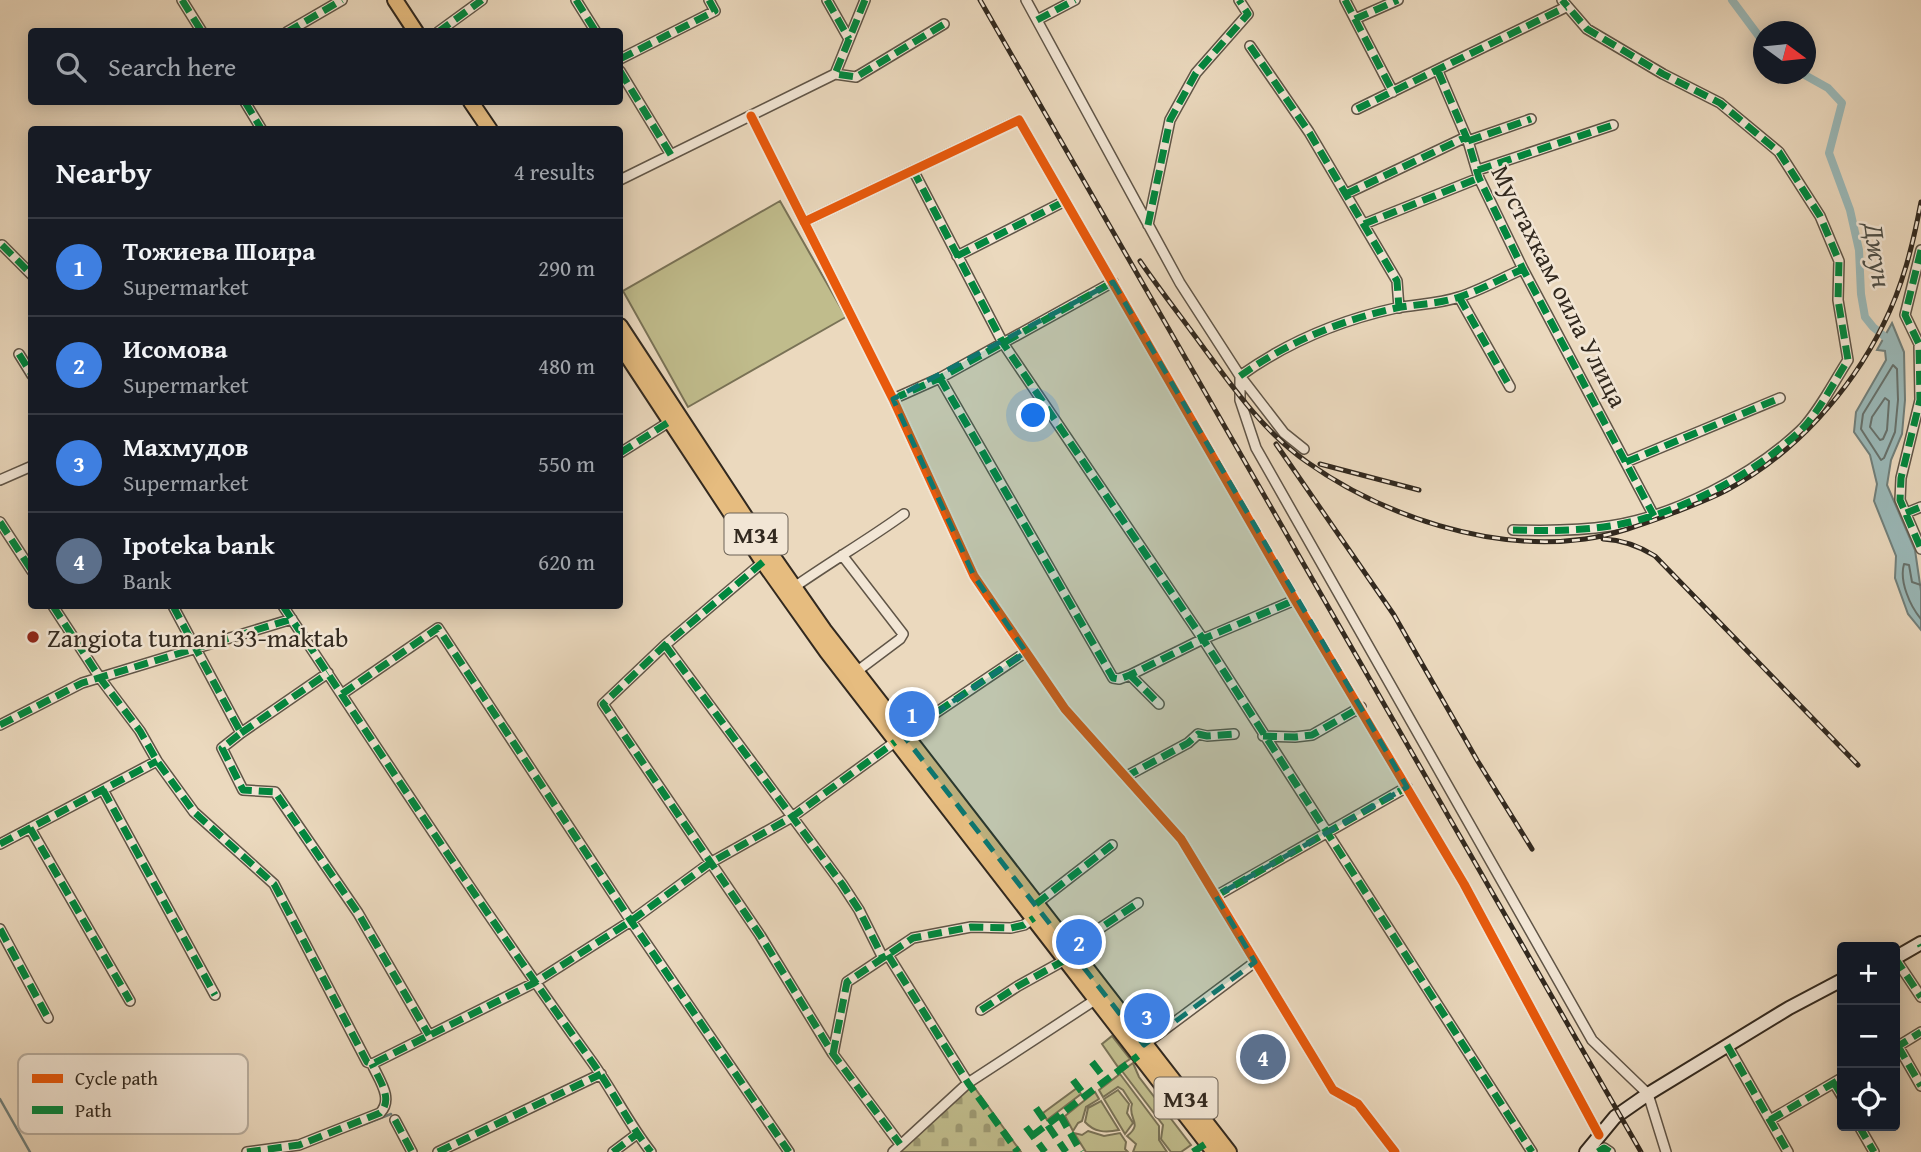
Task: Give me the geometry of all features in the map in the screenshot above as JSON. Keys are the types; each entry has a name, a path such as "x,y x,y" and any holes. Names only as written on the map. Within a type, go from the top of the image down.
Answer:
{"main road":[{"path":"395,0 413,28"},
{"path":"403,0 421,28"},
{"path":"463,105 477,126"},
{"path":"473,105 487,126"},
{"name":"M34","path":"623,331 793,588 856,672 899,739"},
{"name":"M34","path":"623,350 762,562 1035,911 1214,1152"},
{"path":"1900,956 1921,945"},
{"path":"1586,1152 1615,1117 1648,1094 1788,1008 1837,983"},
{"name":"M34","path":"1100,996 1144,1045 1228,1152"}],"street":[{"path":"182,0 200,28"},
{"path":"294,28 342,0"},
{"path":"444,28 482,0"},
{"path":"576,0 594,28"},
{"path":"623,57 715,11 709,0"},
{"path":"827,0 849,39"},
{"path":"835,74 865,0"},
{"path":"1026,0 1180,283 1240,376 1284,433 1304,449"},
{"path":"1037,20 1075,0"},
{"path":"1148,225 1170,120 1196,73 1248,14 1239,0"},
{"path":"1345,0 1393,92"},
{"path":"1355,19 1398,0"},
{"path":"1357,109 1438,71 1564,3 1587,29 1663,74 1720,103 1779,152 1820,216 1839,261 1838,300 1848,360 1802,430 1751,469 1707,493 1654,516 1611,526 1561,531 1513,530"},
{"path":"623,179 835,74 856,77 944,24"},
{"path":"1251,46 1309,132 1397,281 1399,308"},
{"name":"Мустахкам оила Улица","path":"1438,71 1479,174 1523,269 1654,516"},
{"path":"623,76 671,155"},
{"path":"247,105 260,126"},
{"path":"751,116 892,399 974,576 1065,709 1181,839 1333,1090 1358,1104 1395,1152"},
{"path":"1346,194 1467,139 1531,119"},
{"path":"804,222 1019,120 1295,600 1464,884 1599,1135"},
{"path":"1364,224 1479,174 1613,125"},
{"path":"914,170 1003,343 1203,639 1532,1152"},
{"path":"957,256 1065,201"},
{"path":"2,245 28,271"},
{"path":"1921,250 1905,315 1919,344 1919,413 1901,478 1900,500 1921,550"},
{"path":"1240,376 1260,361 1342,322 1459,297 1523,269"},
{"path":"892,399 940,378 1113,282"},
{"path":"1459,297 1510,387"},
{"path":"19,354 28,369"},
{"path":"1240,376 1240,400 1256,448 1592,1040 1648,1094 1666,1152"},
{"path":"940,378 1109,674 1119,679 1130,676 1203,639 1295,600"},
{"path":"1626,462 1780,398"},
{"path":"623,451 669,422"},
{"path":"0,481 28,468"},
{"path":"1906,513 1921,507"},
{"path":"793,588 842,555 855,550 904,514"},
{"path":"0,522 28,565"},
{"path":"842,555 903,634 901,639 856,672"},
{"path":"762,562 665,645 603,704 760,935 833,1054 900,1144"},
{"path":"55,609 194,812 274,884 367,1062 372,1065 388,1100 380,1113 299,1145 247,1152"},
{"path":"175,609 241,733"},
{"path":"285,609 534,983 601,1074 651,1152"},
{"path":"0,725 82,683 292,620"},
{"path":"342,694 438,628 631,921 789,1152"},
{"path":"665,645 848,892 886,957 968,1083"},
{"path":"372,1065 534,983 631,921 710,863 792,817 1026,652"},
{"path":"328,673 222,748 243,790 275,792 358,913 429,1035"},
{"path":"1130,676 1159,704"},
{"path":"1264,736 1312,735 1361,707"},
{"path":"1125,777 1188,743 1198,734 1234,734"},
{"path":"0,844 157,761"},
{"path":"1216,896 1407,787"},
{"path":"103,790 215,995"},
{"path":"30,828 130,1001"},
{"path":"833,1054 847,982 913,938 971,927 1011,928 1024,925 1035,911 1112,845"},
{"path":"981,1010 1067,954 1138,903"},
{"path":"0,929 48,1017"},
{"path":"1144,1045 1255,962"},
{"path":"1900,966 1921,997"},
{"path":"893,1152 968,1083 1100,996"},
{"path":"1900,1045 1921,1032"},
{"path":"1727,1045 1788,1152"},
{"path":"1900,1053 1921,1086"},
{"path":"439,1152 601,1074"},
{"path":"1770,1120 1837,1082"},
{"path":"395,1120 412,1152"},
{"path":"1862,1131 1874,1152"},
{"path":"613,1152 637,1134"},
{"path":"1598,1152 1604,1148 1610,1152"}],"highlighted area":[{"path":"1113,282 1407,787 1216,896 1255,962 1144,1045 903,735 1026,652 974,576 893,399"}],"green space":[{"path":"780,201 846,317 688,407 623,291"},
{"path":"1112,1036 1130,1059 1118,1067 1102,1044"},
{"path":"1133,1063 1139,1077 1191,1145 1181,1152 1171,1152 1161,1139 1163,1125 1122,1071"},
{"path":"1120,1074 1159,1126 1159,1140 1167,1152 1133,1152 1136,1144 1127,1136 1135,1124 1132,1104 1118,1087 1103,1097 1099,1090"},
{"path":"972,1084 1021,1152 897,1152"},
{"path":"1077,1088 1081,1094 1047,1120 1043,1113"},
{"path":"1118,1090 1129,1104 1127,1113 1133,1123 1125,1134 1104,1099"},
{"path":"1095,1092 1099,1099 1086,1107 1082,1121 1073,1131 1065,1116"},
{"path":"1101,1101 1119,1130 1100,1131 1085,1122 1088,1108"},
{"path":"1088,1131 1104,1136 1120,1133 1128,1152 1086,1152 1074,1133 1082,1135"}],"water":[{"path":"1892,323 1904,352 1905,400 1902,434 1891,460 1887,485 1915,550 1921,591 1921,630 1908,614 1895,578 1896,556 1874,501 1877,484 1870,455 1854,432 1856,412 1886,360 1885,351 1877,350"}],"waterway":[{"name":"Джун","path":"1732,0 1753,28"},
{"name":"Джун","path":"1816,81 1828,88 1842,103 1829,153 1850,210 1859,250 1865,317 1890,341"},
{"path":"0,1099 18,1131"},
{"path":"355,1128 391,1114"},
{"path":"20,1134 30,1152"}],"railway":[{"path":"980,0 1641,1152"},
{"path":"1140,261 1263,424 1307,462 1369,499 1439,526 1476,535 1549,542 1585,539 1616,532 1698,503 1751,476 1797,440 1837,397 1870,350 1896,295 1921,202"},
{"path":"1276,444 1394,615 1477,760 1532,849"},
{"path":"1320,464 1419,490"},
{"path":"1603,539 1630,544 1655,556 1858,765"}],"marked path":[{"path":"182,0 200,28"},
{"path":"294,28 342,0"},
{"path":"444,28 482,0"},
{"path":"576,0 594,28"},
{"path":"623,57 715,11 709,0"},
{"path":"827,0 849,39"},
{"path":"865,0 835,74 856,77 944,24"},
{"path":"1037,20 1075,0"},
{"path":"1148,225 1170,120 1196,73 1248,14 1239,0"},
{"path":"1345,0 1393,92"},
{"path":"1355,19 1398,0"},
{"path":"1513,530 1610,526 1660,513 1711,492 1781,448 1800,431 1819,407 1848,360 1838,300 1839,261 1820,216 1779,152 1720,103 1663,74 1587,29 1562,0"},
{"path":"1357,109 1566,7"},
{"path":"1250,46 1309,132 1397,281 1399,308"},
{"path":"1438,71 1468,141 1479,178 1523,269 1654,516"},
{"path":"623,76 671,155"},
{"path":"247,105 260,126"},
{"path":"1468,141 1531,119"},
{"path":"1478,170 1613,125"},
{"path":"1346,194 1466,137"},
{"path":"913,170 1003,343 1203,639 1532,1152"},
{"path":"1364,224 1479,178"},
{"path":"957,256 1065,201"},
{"path":"2,245 28,271"},
{"path":"1921,250 1905,315 1919,344 1920,400 1901,478 1900,500 1921,549"},
{"path":"1240,376 1276,353 1335,326 1396,308 1451,299 1523,269"},
{"path":"893,399 940,378 1113,282"},
{"path":"1459,297 1510,387"},
{"path":"19,354 28,369"},
{"path":"940,378 1113,678 1130,675 1203,639 1295,600"},
{"path":"1626,462 1780,398"},
{"path":"623,451 669,422"},
{"path":"1906,513 1921,507"},
{"path":"0,522 28,565"},
{"path":"763,562 665,645 603,704 760,935 833,1054 900,1144"},
{"path":"55,609 194,812 274,884 367,1062 372,1064 534,983 631,921 710,863 792,817 895,742"},
{"path":"175,609 241,733 222,748 243,790 275,792 358,913 429,1035"},
{"path":"285,609 434,834 598,1070 651,1152"},
{"path":"0,725 82,683 292,619"},
{"path":"342,694 438,628 631,921 789,1152"},
{"path":"665,645 842,884 859,910 883,958"},
{"path":"903,735 1026,652"},
{"path":"241,733 328,673"},
{"path":"1130,675 1159,704"},
{"path":"1263,736 1312,735 1361,707"},
{"path":"1125,777 1188,743 1198,734 1234,734"},
{"path":"0,844 157,761"},
{"path":"1216,896 1407,787"},
{"path":"103,790 215,995"},
{"path":"30,828 130,1001"},
{"path":"1036,904 1112,845"},
{"path":"1070,948 1138,903"},
{"path":"833,1054 847,982 913,938 971,927 1011,928 1024,925 1034,918"},
{"path":"0,929 48,1018"},
{"path":"888,955 968,1083 1018,1152"},
{"path":"981,1010 1065,960"},
{"path":"1900,966 1921,997"},
{"path":"1900,1045 1921,1032"},
{"path":"1727,1045 1788,1152"},
{"path":"1900,1049 1921,1086"},
{"path":"1032,1136 1138,1056"},
{"path":"1092,1062 1106,1080"},
{"path":"247,1152 299,1145 380,1113 386,1102 372,1064"},
{"path":"438,1152 601,1074"},
{"path":"1073,1080 1085,1096"},
{"path":"1770,1120 1837,1081"},
{"path":"1834,1083 1837,1088"},
{"path":"1036,1108 1066,1152"},
{"path":"1060,1115 1081,1152"},
{"path":"395,1120 412,1152"},
{"path":"1026,1127 1045,1152"},
{"path":"1862,1131 1874,1152"},
{"path":"613,1152 637,1134"},
{"path":"1193,1152 1207,1143"},
{"path":"1598,1152 1604,1148 1610,1152"}],"cycle path":[{"path":"751,116 893,399 974,576 1065,709 1181,839 1333,1090 1358,1104 1395,1152"},
{"path":"804,222 1019,120 1295,600 1464,884 1599,1135"}],"place":[{"name":"Zangiota tumani 33-maktab","path":"33,637"},
{"name":"Тожиева Шоира","path":"912,714"},
{"name":"Исомова","path":"1079,942"},
{"name":"Махмудов","path":"1147,1016"},
{"name":"Ipoteka bank","path":"1263,1057"}]}
